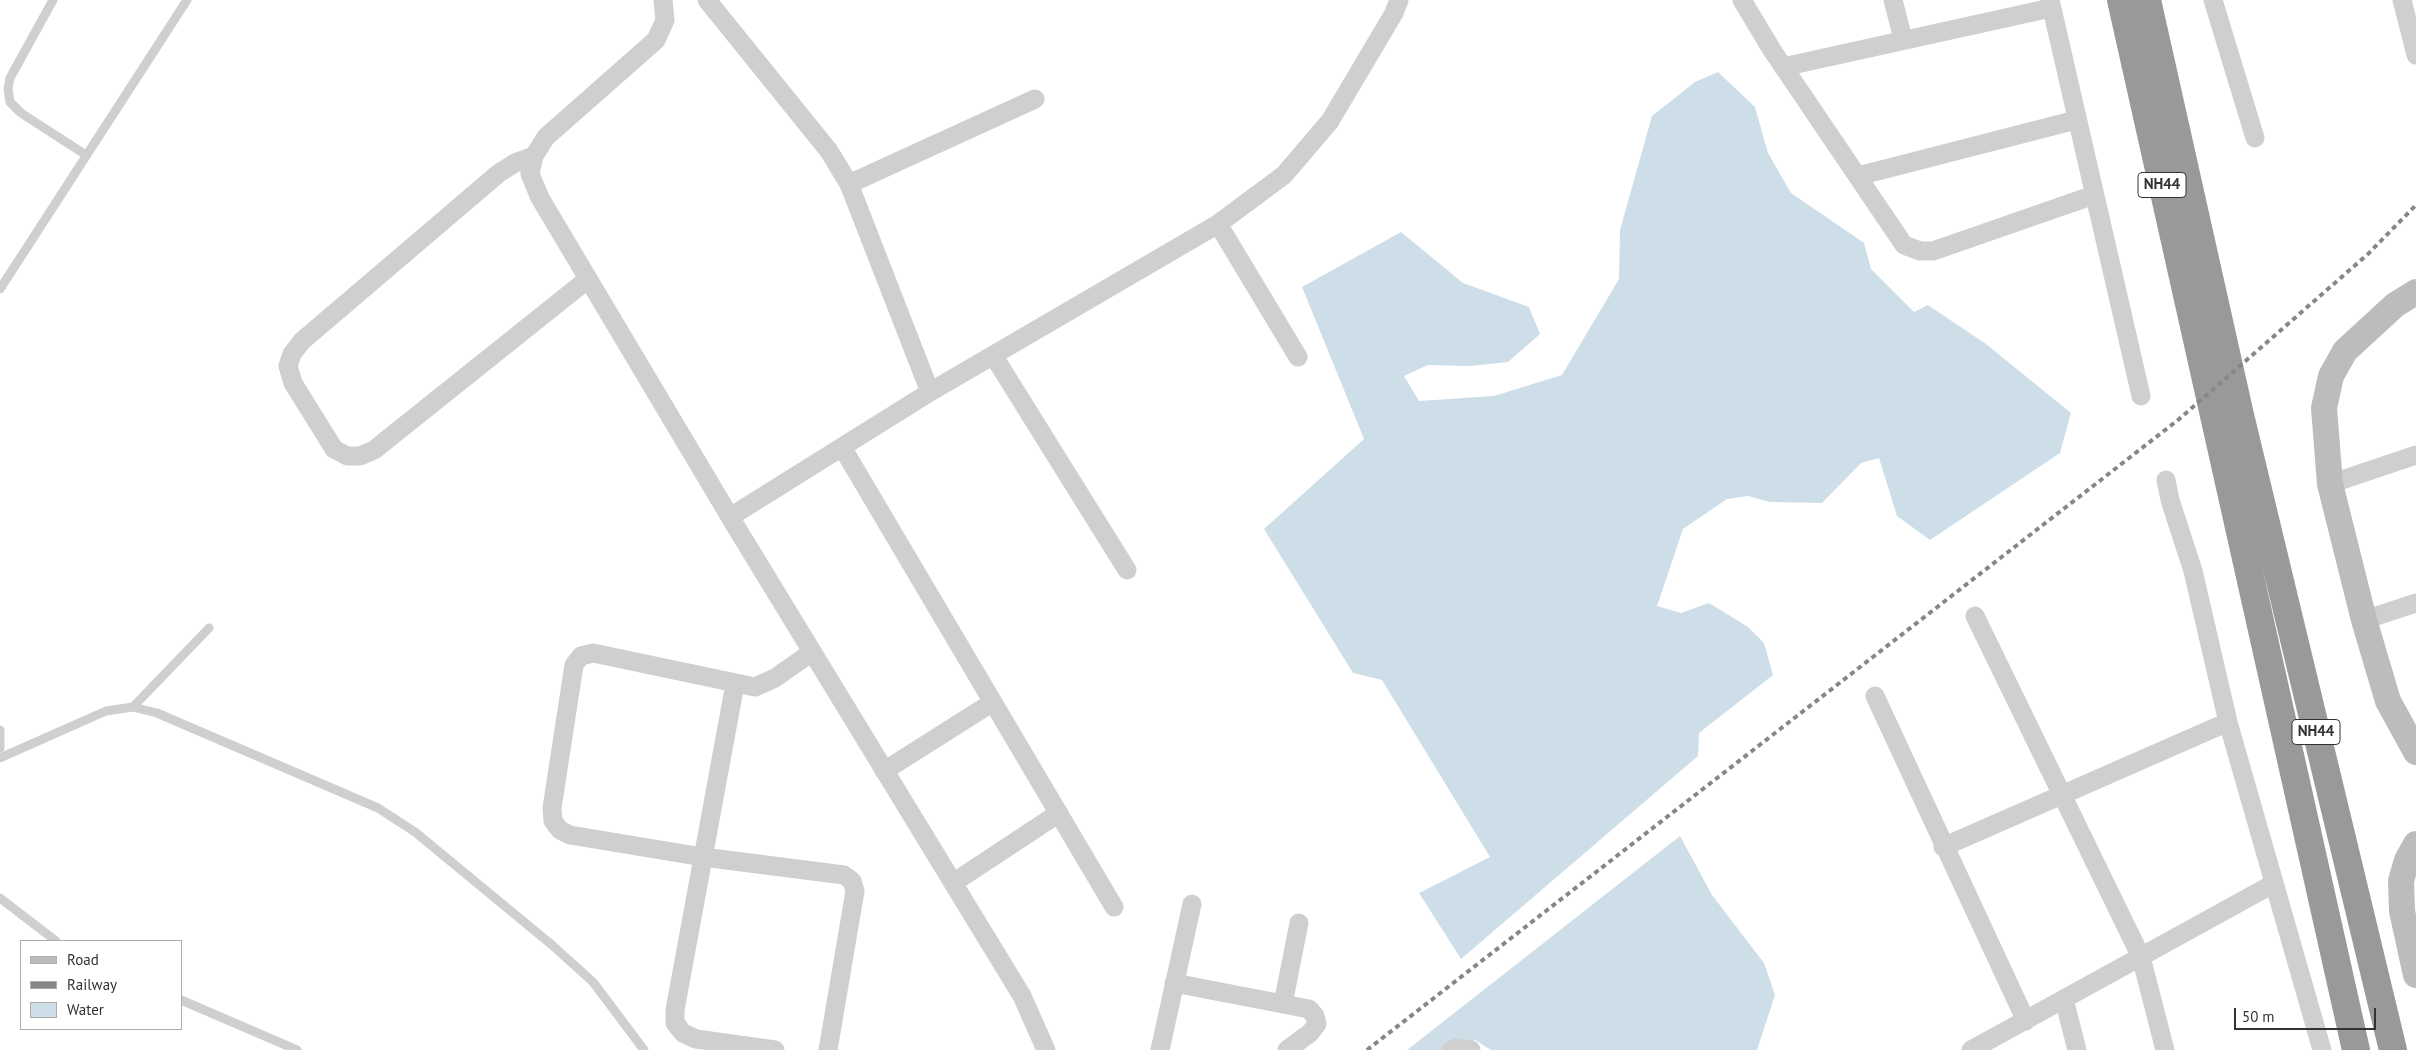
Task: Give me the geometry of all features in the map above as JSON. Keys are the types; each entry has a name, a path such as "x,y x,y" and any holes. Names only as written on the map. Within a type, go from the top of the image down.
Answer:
{"highway":[{"name":"NH44","path":"2121,0 2216,367 2240,415 2393,1050"},
{"name":"NH44","path":"2148,0 2216,367 2215,425 2356,1050"}],"street":[{"path":"663,0 666,20 656,40 546,137 534,156 530,174 540,198 730,517 1022,996 1046,1050"},
{"path":"707,0 829,151 849,184 930,392"},
{"path":"730,517 930,392 1218,224 1284,176 1330,121 1394,12 1398,0"},
{"path":"1742,0 1784,68 1904,244 1920,251 1933,251 2094,195"},
{"path":"1893,0 1903,39"},
{"path":"2213,0 2255,138"},
{"path":"2402,0 2416,55"},
{"path":"1784,68 2050,4 2141,396"},
{"path":"849,184 1035,99"},
{"path":"1858,176 2076,120"},
{"path":"534,156 514,163 499,172 302,341 292,354 288,366 293,383 334,449 347,456 360,456 374,450 588,279"},
{"path":"1218,224 1298,357"},
{"path":"2412,736 2388,700 2364,620 2330,484 2324,408 2331,376 2345,351 2395,305 2416,292"},
{"path":"993,355 1127,570"},
{"path":"842,447 1114,907"},
{"path":"2330,484 2416,455"},
{"path":"2166,480 2170,500 2193,571 2228,722 2273,884 2298,960 2322,1050"},
{"path":"2364,620 2416,603"},
{"path":"1975,616 2141,957 2165,1050"},
{"path":"812,652 763,684 755,687 593,653 581,656 574,665 552,808 553,821 560,830 570,836 844,875 852,881 855,891 828,1050"},
{"path":"735,684 675,1010 675,1023 683,1033 696,1039 775,1050"},
{"path":"1875,696 1943,847 2026,1021"},
{"path":"884,771 993,702"},
{"path":"1943,847 2228,722"},
{"path":"953,884 1058,813"},
{"path":"2416,844 2407,860 2401,881 2402,911 2416,975"},
{"path":"1971,1050 2273,884"},
{"path":"1160,1050 1192,904"},
{"path":"1283,1004 1298,923"},
{"path":"1174,984 1308,1009 1315,1016 1316,1024 1310,1032 1287,1050"},
{"path":"2064,999 2077,1050"},
{"path":"1451,1050 1456,1048 1471,1050"}],"lane":[{"path":"53,0 10,78 8,89 10,102 21,113 86,155"},
{"path":"0,289 187,0"},
{"path":"133,707 209,628"},
{"path":"0,758 106,712 133,707 158,713 378,808 415,832 552,945 593,982 644,1050"},
{"path":"0,730 0,748"},
{"path":"0,898 55,940"},
{"path":"182,1000 297,1050"}],"water":[{"path":"1718,72 1755,107 1768,153 1791,193 1864,243 1871,269 1914,312 1928,305 1986,344 2071,413 2060,453 1930,540 1897,516 1879,458 1861,463 1822,503 1770,502 1748,496 1727,499 1683,529 1657,606 1681,613 1709,603 1748,627 1764,643 1773,675 1699,733 1698,756 1461,959 1419,893 1490,857 1382,680 1353,673 1264,529 1364,439 1302,287 1401,232 1463,283 1529,307 1540,334 1508,362 1469,366 1428,365 1404,376 1419,401 1494,396 1562,375 1619,279 1620,230 1652,116 1695,82"},
{"path":"1680,836 1712,895 1764,963 1775,995 1757,1050 1491,1050 1475,1040 1461,1050 1407,1050"}],"railway":[{"path":"1367,1050 2178,420 2368,254 2416,205"}]}
